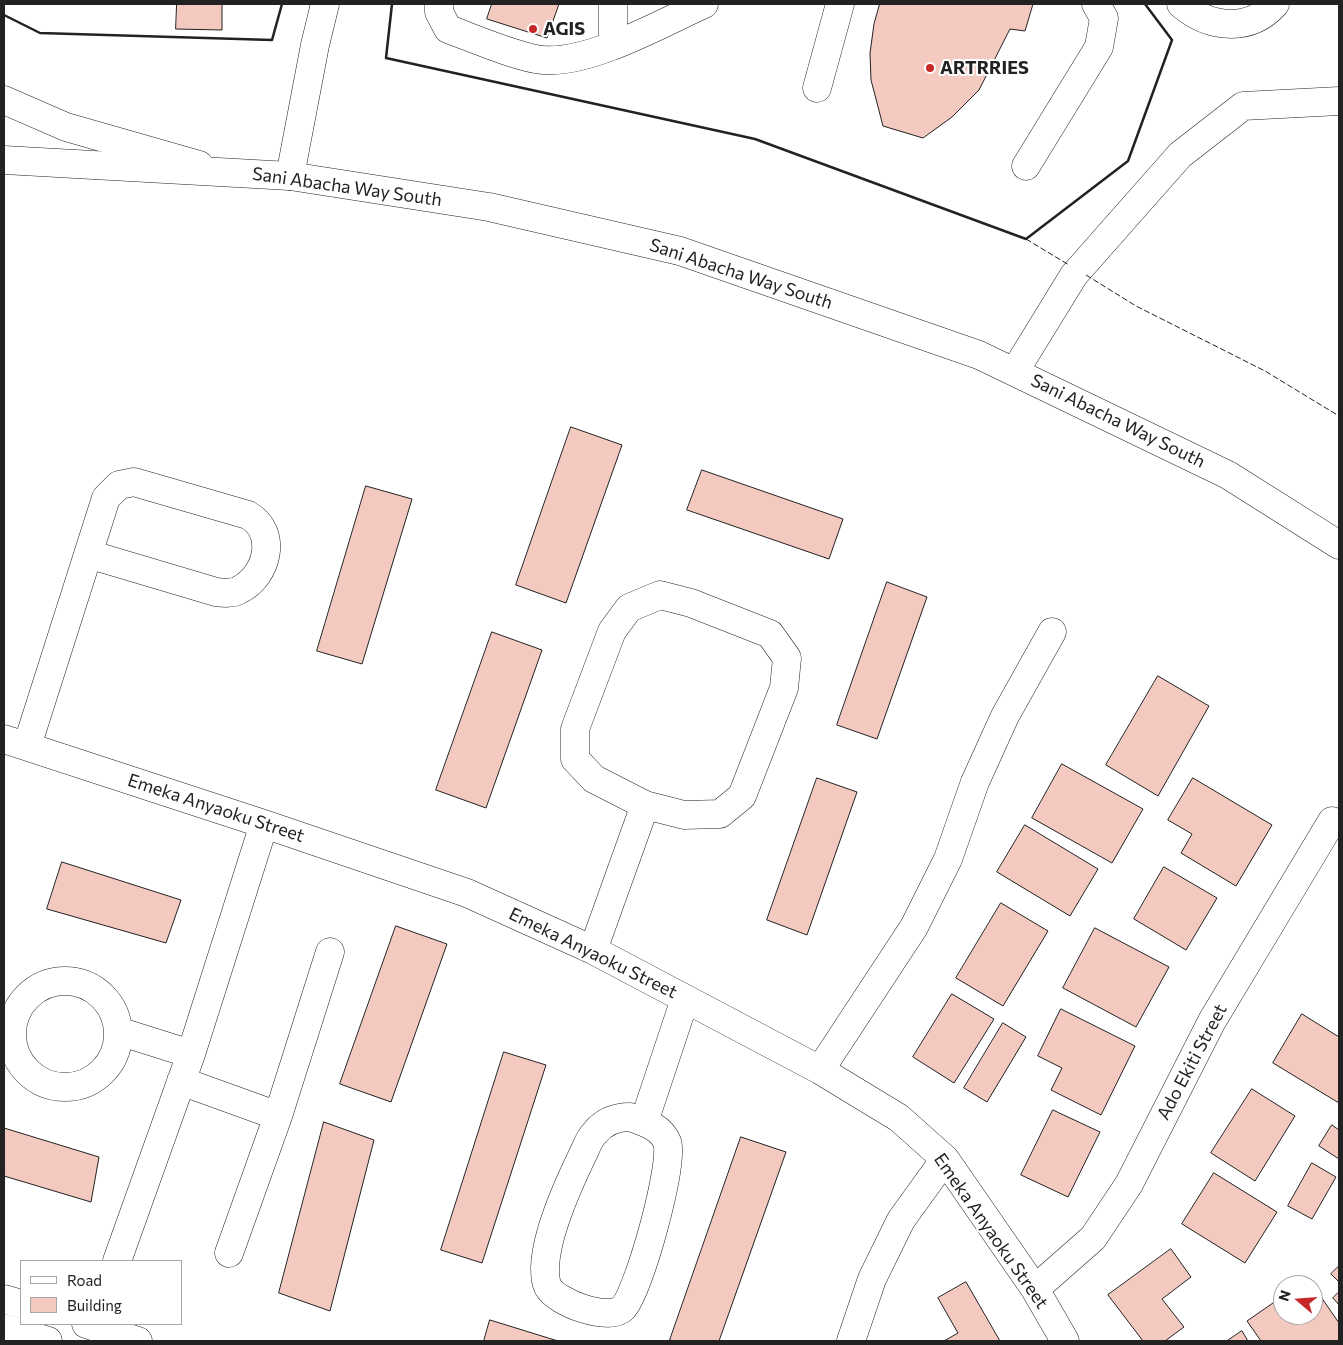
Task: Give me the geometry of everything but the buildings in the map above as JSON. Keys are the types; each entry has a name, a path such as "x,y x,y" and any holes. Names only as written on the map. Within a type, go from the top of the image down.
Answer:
{"main road":[{"path":"290,176 314,45 325,4"},
{"path":"439,4 439,12 448,29 541,60 566,60 613,45 704,4"},
{"path":"613,4 613,45"},
{"path":"817,88 840,4"},
{"path":"1026,166 1099,47 1104,18 1096,4"},
{"path":"1181,4 1193,14 1211,23 1231,25 1251,21 1268,12 1275,4"},
{"path":"4,100 66,128 216,170"},
{"path":"1015,371 1074,275 1180,155 1243,106 1339,101"},
{"name":"Sani Abacha Way South","path":"4,160 216,170 290,176 489,207 680,251 979,355 1015,371 1228,475 1339,545"},
{"path":"15,742 88,554 106,498 118,485 134,482 248,514 258,520 265,531 268,549 257,575 239,590 228,593 216,592 88,554"},
{"path":"1294,516 1339,529"},
{"path":"660,595 691,603 770,634 787,658 784,688 742,796 720,814 684,815 645,805 594,780 575,759 575,729 612,631 629,608 660,595"},
{"path":"820,1070 914,927 948,859 975,782 1005,716 1052,632"},
{"name":"Emeka Anyaoku Street","path":"15,742 466,893 593,950 820,1070 898,1118 945,1159 1036,1289 1065,1341"},
{"path":"593,950 645,805"},
{"name":"Ado Ekiti Street","path":"1036,1289 1093,1238 1129,1184 1212,1021 1332,821"},
{"path":"117,1260 191,1054 264,824"},
{"path":"229,1253 278,1116 330,952"},
{"path":"644,1122 685,999"},
{"path":"118,1031 191,1054"},
{"path":"181,1081 278,1116"},
{"path":"630,1117 644,1122 662,1134 670,1153 653,1231 632,1296 622,1309 614,1313 604,1314 558,1298 548,1287 545,1269 564,1193 593,1134 606,1123 617,1118 630,1117"},
{"path":"851,1341 872,1279 901,1220 945,1159"},
{"path":"4,1299 20,1304"},
{"path":"4,1328 48,1341"},
{"path":"91,1329 138,1341"}],"fence":[{"path":"1026,239 1069,265"},
{"path":"1086,275 1136,306 1265,371 1339,416"}],"wall":[{"path":"4,15 40,33 272,40 282,4"},
{"path":"392,4 386,58 755,139 1026,239 1128,161 1172,40 1145,4"}],"place":[{"name":"AGIS","path":"533,29"},
{"name":"ARTRRIES","path":"930,68"}]}
